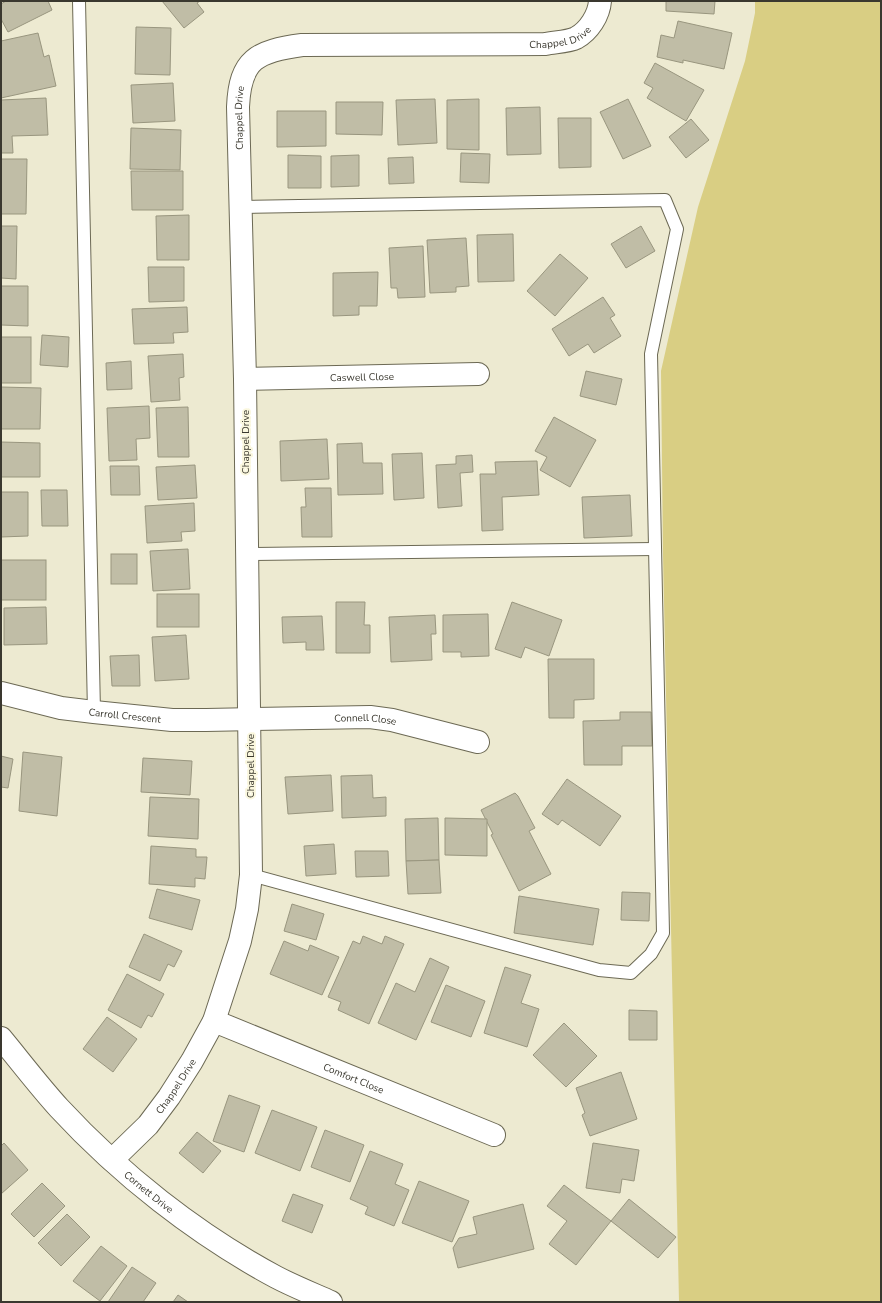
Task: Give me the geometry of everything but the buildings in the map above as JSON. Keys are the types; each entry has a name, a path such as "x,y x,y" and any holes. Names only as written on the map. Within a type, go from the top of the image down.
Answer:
{"street":[{"name":"Chappel Drive","path":"112,1160 148,1125 169,1097 192,1061 214,1021 240,941 247,909 251,875 250,719 246,554 245,378 238,107 241,80 248,66 261,54 279,48 302,45 537,44 576,38 586,30 595,17 600,1"},
{"name":"Caswell Close","path":"245,378 478,374"},
{"name":"Carroll Crescent","path":"1,693 61,708 94,712 172,720 250,719"},
{"name":"Connell Close","path":"250,719 370,717 392,720 478,742"},
{"name":"Comfort Close","path":"214,1021 494,1135"},
{"name":"Cornett Drive","path":"1,1038 58,1107 141,1186 218,1243 276,1277 331,1302"}],"lane":[{"path":"79,1 94,712"},
{"path":"240,207 665,200 677,229 651,354 663,933 651,954 631,973 598,970 251,875"},
{"path":"246,554 655,549"}],"shaded area":[{"path":"755,1 881,1 881,1302 679,1302 663,554 661,371 698,207 745,61 755,13"}]}
